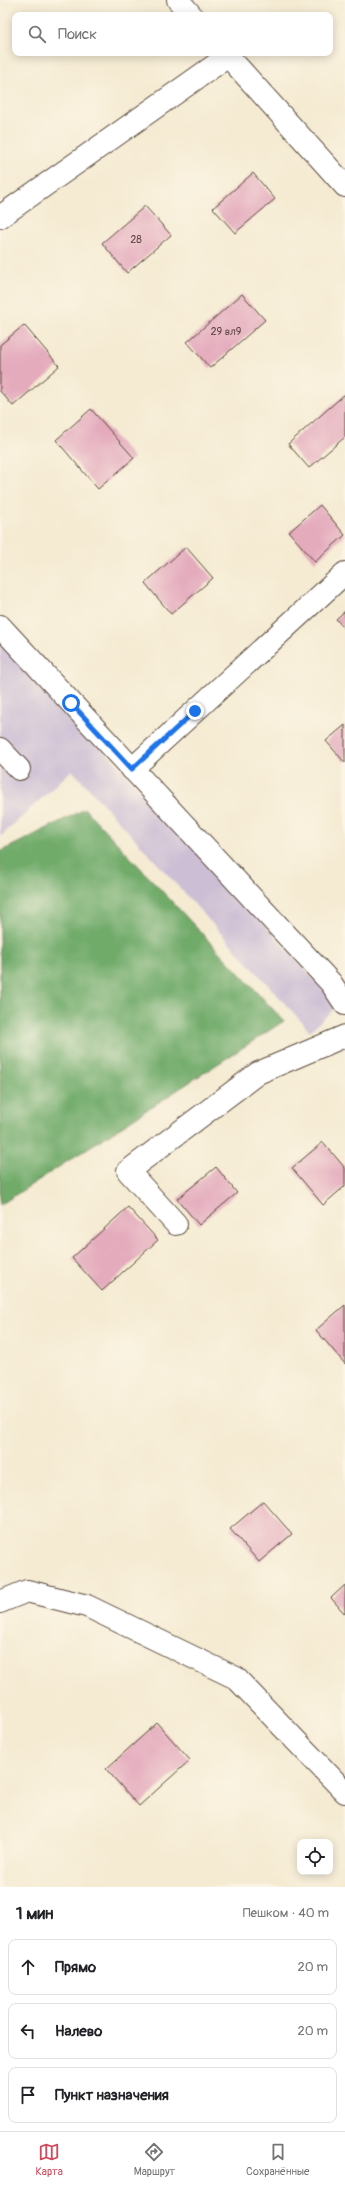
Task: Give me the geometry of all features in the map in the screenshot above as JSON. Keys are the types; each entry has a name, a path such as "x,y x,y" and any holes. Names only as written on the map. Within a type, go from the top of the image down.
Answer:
{"street":[{"path":"178,0 188,12"},
{"path":"0,217 226,56"},
{"path":"228,56 345,186"},
{"path":"132,769 345,573"},
{"path":"0,626 331,983 345,1004"},
{"path":"0,749 19,769"},
{"path":"176,1224 128,1171 258,1073 345,1036"},
{"path":"0,1602 27,1591 87,1606 236,1678 345,1792"}],"shaded area":[{"path":"0,636 338,1005 310,1031 72,770 0,837"}],"green space":[{"path":"85,809 284,1021 0,1205 0,852"}],"building":[{"path":"253,173 275,199 235,233 213,208"},
{"path":"145,206 171,235 127,273 102,243"},
{"path":"242,294 265,320 210,368 187,342"},
{"path":"24,325 59,366 13,406 0,391 0,345"},
{"path":"345,394 345,437 309,468 288,444"},
{"path":"91,409 134,458 98,489 56,440"},
{"path":"320,505 345,535 315,562 289,532"},
{"path":"186,547 213,578 171,614 145,583"},
{"path":"345,611 345,629 336,619"},
{"path":"345,725 345,763 326,741"},
{"path":"323,1142 345,1168 345,1186 323,1205 292,1168"},
{"path":"216,1167 237,1193 199,1225 177,1199"},
{"path":"128,1207 158,1240 102,1291 72,1258"},
{"path":"345,1305 345,1364 316,1330"},
{"path":"263,1501 292,1534 259,1562 230,1529"},
{"path":"345,1585 345,1614 331,1598"},
{"path":"157,1723 190,1760 139,1806 106,1769"}],"route":[{"path":"71,703 132,769 195,711"}]}
